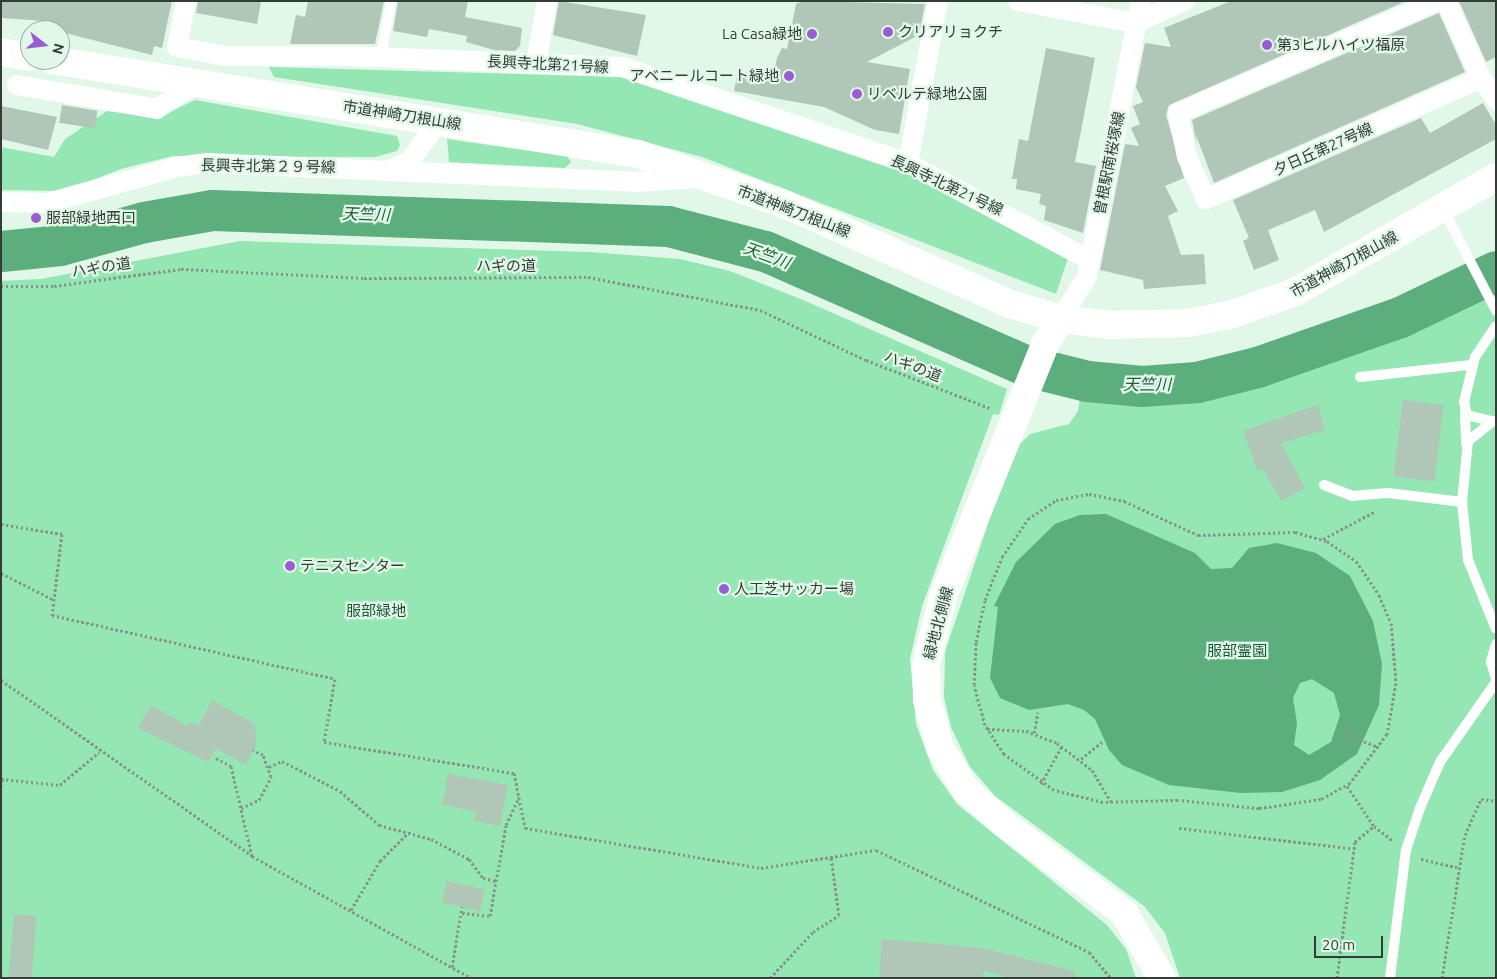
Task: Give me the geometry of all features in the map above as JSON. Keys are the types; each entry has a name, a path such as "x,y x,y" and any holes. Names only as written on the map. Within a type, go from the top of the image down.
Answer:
{"street":[{"name":"長興寺北第21号線","path":"186,1 177,47 225,56 381,57 623,67 908,163 1090,260"},
{"path":"536,63 547,1"},
{"path":"908,163 938,1"},
{"path":"1018,1 1136,23 1184,1"},
{"name":"曽根駅南桜塚線","path":"1061,319 1084,286 1141,1"},
{"name":"夕日丘第27号線","path":"1437,1 1178,113 1187,157 1206,199 1490,86"},
{"path":"1446,1 1490,86"},
{"path":"1,52 20,55"},
{"name":"市道神崎刀根山線","path":"70,63 638,154 817,217 1010,304 1061,319 1162,325 1234,314 1308,286 1443,209 1496,176"},
{"path":"17,85 157,109 196,83"},
{"path":"390,170 409,162 439,121"},
{"name":"長興寺北第２９号線","path":"1,202 48,203 177,167 207,164 390,170 635,182 704,178"},
{"name":"緑地北側線","path":"1061,319 1046,342 934,624 926,665 931,720 940,748 966,790 1006,826 1124,913 1162,978"}],"lane":[{"path":"381,57 391,1"},
{"path":"1443,209 1494,308"},
{"path":"1496,326 1471,365 1465,412 1466,450 1462,502 1468,560 1482,604 1496,629"},
{"path":"1360,377 1471,365"},
{"path":"1465,412 1494,420"},
{"path":"1466,450 1474,432 1494,420"},
{"path":"1324,485 1352,496 1399,495 1462,502"},
{"path":"1496,644 1491,662 1496,678"},
{"path":"1390,978 1406,850 1440,762 1496,682"}],"path":[{"name":"ハギの道","path":"1,286 54,286 181,269 364,278 588,277 760,310 866,360 990,408"},
{"path":"1096,495 1124,501 1198,535 1232,537 1271,530 1322,539 1360,565 1391,623 1395,702 1379,747 1347,786 1321,799 1259,808 1185,800 1111,802 1075,797 1041,784 1004,754 987,730 978,706 974,675 982,608 1013,539 1047,504 1073,496 1096,495"},
{"path":"1322,539 1399,495"},
{"path":"1,524 62,534 52,615 335,679 324,742 514,773 525,828 761,868 876,850 1089,952 1111,978"},
{"path":"1,573 54,600"},
{"path":"2,681 100,752 252,856 471,978"},
{"path":"1034,733 1038,712"},
{"path":"1338,725 1379,747"},
{"path":"987,730 1034,733 1062,746 1081,759 1100,779 1111,802"},
{"path":"1081,759 1102,742"},
{"path":"1041,784 1062,746"},
{"path":"241,808 259,800 271,777 269,767 263,755 253,750"},
{"path":"1,787 2,779 60,785 100,752"},
{"path":"216,758 231,766 252,856"},
{"path":"269,767 282,761 340,791 380,825 409,833 469,859 483,878 496,881"},
{"path":"1347,786 1374,826 1406,850 1419,858 1457,866"},
{"path":"462,913 490,916 506,826 518,797"},
{"path":"1442,978 1457,866 1481,799 1496,801"},
{"path":"1337,978 1355,842 1374,826"},
{"path":"1179,828 1354,849"},
{"path":"351,910 380,862 409,833"},
{"path":"770,978 813,932 839,915 831,857"},
{"path":"452,967 462,907"}],"green space":[{"path":"269,67 620,77 905,173 1068,258 1056,294 702,157 577,124 274,77"},
{"path":"195,100 397,136 400,145 397,151 375,157 173,156 121,169 65,191 1,190 1,147 54,157 65,139 107,111 160,117"},
{"path":"447,139 567,156 571,162 565,168 449,162"},
{"name":"服部緑地","path":"240,241 590,252 680,259 730,271 803,300 1007,389 999,415 993,414 922,606 910,659 916,724 933,770 957,804 1107,925 1126,949 1136,978 1,978 1,281 41,279"},
{"name":"服部霊園","path":"1496,289 1496,978 1180,978 1165,933 1144,906 995,796 970,767 951,727 944,697 945,652 1012,452 1030,434 1069,424 1078,411 1081,392 1156,399 1229,389 1403,329"}],"shaded area":[{"path":"1106,514 1195,553 1211,569 1232,568 1249,548 1277,543 1316,553 1350,576 1373,621 1382,664 1379,705 1357,754 1320,780 1282,792 1241,793 1169,785 1122,765 1109,750 1095,719 1084,710 1068,704 1029,710 1000,698 990,678 998,607 994,606 1016,562 1055,524 1080,515","holes":["1312,679 1334,693 1340,715 1331,742 1309,755 1294,745 1297,723 1293,698 1300,683"]}],"building":[{"path":"1,1 172,1 162,48 154,46 152,55 70,34 70,20 1,18"},
{"path":"198,1 261,1 257,24 196,13"},
{"path":"308,1 384,1 375,44 290,44 296,15 305,17"},
{"path":"398,1 468,1 465,17 522,28 520,46 515,51 494,50 466,42 467,36 429,29 427,37 393,31"},
{"path":"559,1 646,15 637,56 553,35"},
{"path":"803,1 925,4 919,35 867,62 910,69 899,134 875,130 824,107 734,91 738,71 773,77 777,58 782,48 787,49 796,4"},
{"path":"1231,1 1406,1 1169,105 1166,115 1184,178 1165,186 1178,211 1168,216 1181,255 1204,254 1206,284 1144,289 1143,280 1100,270 1125,144 1139,146 1131,128 1140,124 1133,106 1143,102 1136,87 1145,43 1171,47 1164,28"},
{"path":"1459,1 1496,1 1496,57 1486,62"},
{"path":"1439,13 1465,72 1214,183 1196,135 1197,146 1192,120"},
{"path":"1046,48 1095,58 1075,162 1096,166 1083,233 1044,220 1046,206 1039,204 1041,194 1016,189 1017,179 1012,179 1019,139 1028,141"},
{"path":"1483,103 1496,125 1496,139 1324,232 1315,210 1268,230 1279,260 1254,270 1243,241 1249,238 1233,200 1421,118 1430,133"},
{"path":"62,105 98,111 95,128 59,123"},
{"path":"1,106 57,117 48,150 1,139"},
{"path":"1403,400 1444,405 1434,481 1394,476"},
{"path":"1318,405 1325,430 1281,443 1305,488 1281,501 1263,469 1258,472 1243,431"},
{"path":"212,700 255,724 256,745 246,765 216,748 208,762 138,728 151,705 187,726 190,722 199,725"},
{"path":"448,774 508,785 500,826 474,821 476,811 442,805"},
{"path":"447,881 485,890 480,911 442,902"},
{"path":"14,914 37,916 31,978 8,978"},
{"path":"882,939 982,948 1075,971 1074,978 1011,978 984,971 983,978 879,978"}],"waterway":[{"name":"天竺川","path":"1,251 60,245 144,222 212,210 668,226 765,251 1027,366 1087,381 1142,386 1197,382 1257,367 1400,317 1496,271"}],"place":[{"name":"クリアリョクチ","path":"888,32"},
{"name":"La Casa緑地","path":"812,34"},
{"name":"第3ヒルハイツ福原","path":"1267,45"},
{"name":"アベニールコート緑地","path":"789,76"},
{"name":"リベルテ緑地公園","path":"857,94"},
{"name":"服部緑地西口","path":"36,218"},
{"name":"テニスセンター","path":"290,566"},
{"name":"人工芝サッカー場","path":"724,589"}]}
